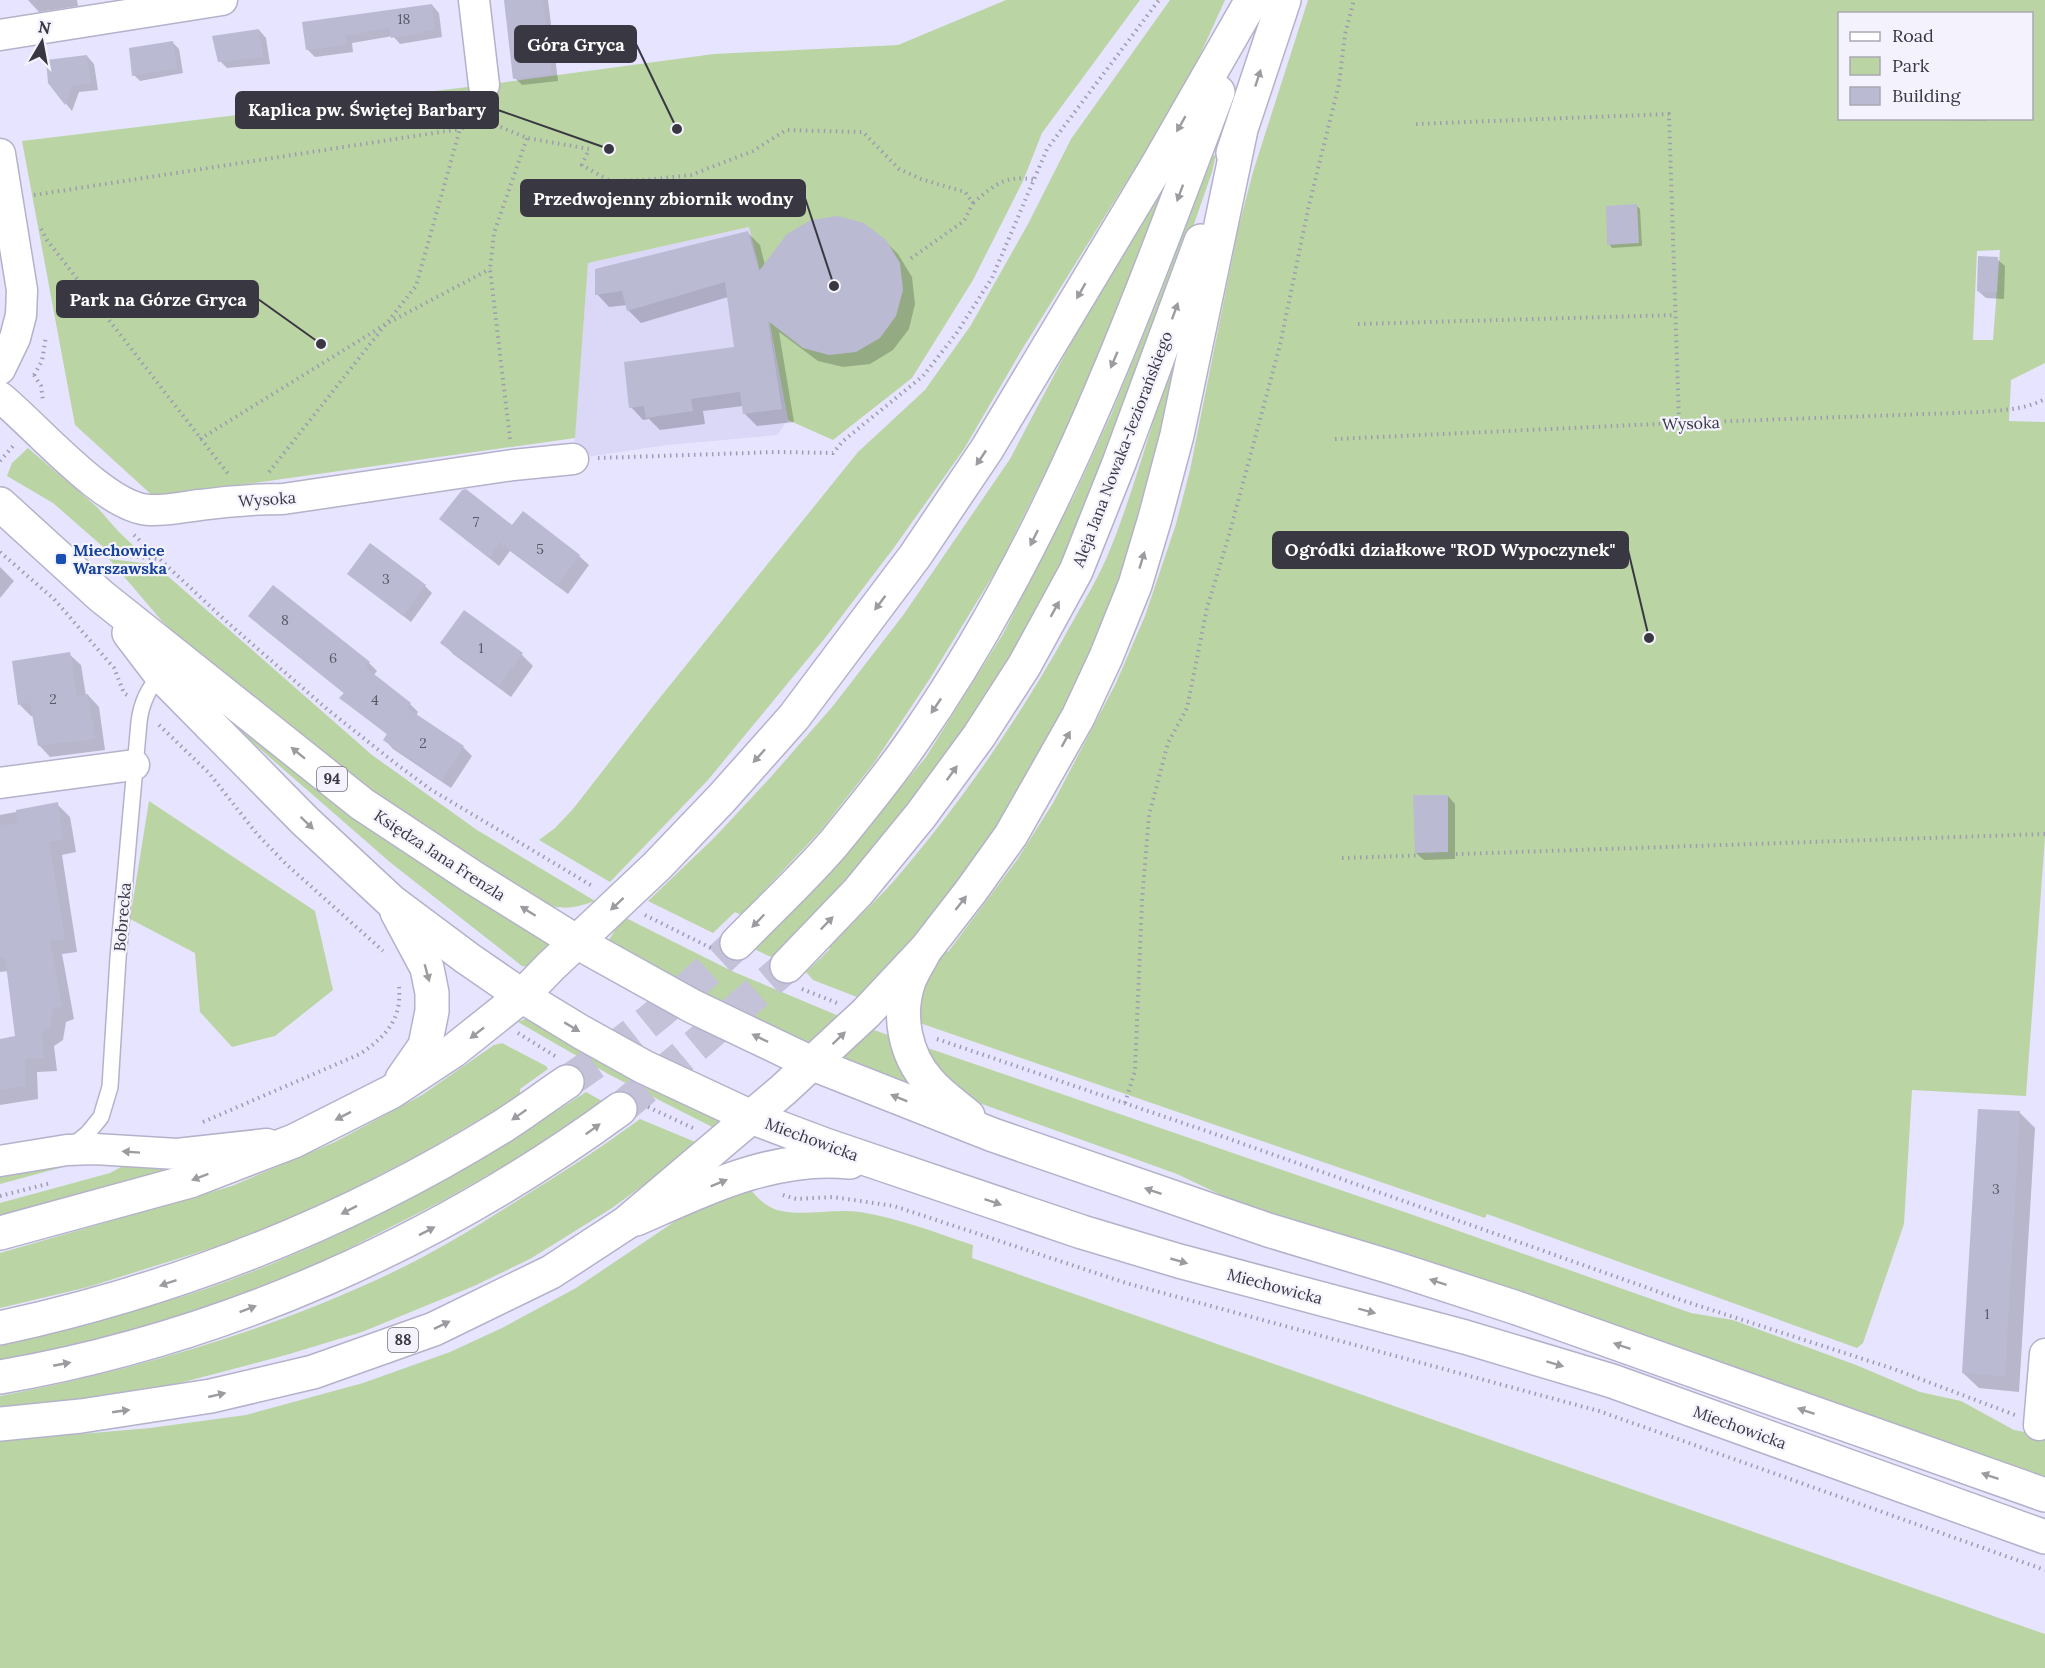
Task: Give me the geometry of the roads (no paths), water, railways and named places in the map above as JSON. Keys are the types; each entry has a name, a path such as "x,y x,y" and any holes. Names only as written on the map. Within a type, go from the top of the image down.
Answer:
{"main road":[{"path":"0,1233 190,1181 294,1141 391,1092 453,1052 522,996 657,866 722,798 794,717 915,556 987,449 1168,146 1252,0"},
{"path":"727,947 833,844 911,743 987,625 1021,565 1061,484 1130,323 1252,0"},
{"name":"Aleja Jana Nowaka-Jeziorańskiego","path":"793,977 979,736 1024,666 1076,572 1119,463 1240,134 1284,0"},
{"path":"813,1064 866,1013 926,949 971,891 1011,835 1047,774 1102,667 1131,596 1177,435 1240,134"},
{"name":"Księdza Jana Frenzla","path":"0,504 101,596 362,804 474,878 578,942 692,1006 813,1064"},
{"name":"Księdza Jana Frenzla","path":"101,596 161,675 305,821 392,903 522,996"},
{"path":"391,1092 403,1079 425,1046 432,1011 432,993 427,968 392,903"},
{"path":"926,949 909,981 903,1013 907,1042 926,1078 943,1096 993,1135"},
{"name":"Miechowicka","path":"522,996 644,1067 751,1117 828,1146 1082,1232 1168,1258 1465,1337 1612,1381 2045,1537"},
{"name":"88","path":"0,1424 159,1406 211,1396 313,1372 434,1329 551,1272 626,1223 813,1064"},
{"name":"94","path":"813,1064 993,1135 1268,1230 1516,1308 2045,1495"},
{"path":"0,1328 64,1314 149,1290 226,1264 267,1247 338,1216 426,1170 505,1125 567,1082"},
{"path":"0,1377 165,1339 289,1293 377,1256 432,1228 566,1149 620,1109"},
{"path":"626,1223 724,1181 762,1169 796,1163 848,1162 938,1183"}],"street":[{"path":"0,35 222,0"},
{"path":"474,0 485,97"},
{"path":"0,154 22,290 21,315 15,338 0,369"},
{"name":"Wysoka","path":"0,397 115,498 129,506 148,510 247,499 282,499 513,465 573,459"},
{"path":"0,783 134,765"},
{"path":"0,1161 67,1150 94,1149 177,1154 294,1141"},
{"path":"2039,1425 2045,1354"}],"lane":[{"name":"Bobrecka","path":"67,1150 88,1133 101,1117 110,1087 134,765 141,708 154,682 161,675"}],"tunnel":[{"path":"567,1082 655,1016 737,943"},
{"path":"620,1109 787,966"}],"place":[{"name":"Góra Gryca","path":"677,129"},
{"name":"Kaplica pw. Świętej Barbary","path":"609,149"},
{"name":"Przedwojenny zbiornik wodny","path":"834,286"},
{"name":"Park na Górze Gryca","path":"321,344"},
{"name":"Miechowice Warszawska","path":"61,559"},
{"name":"Ogródki działkowe \"ROD Wypoczynek\"","path":"1649,638"}]}
